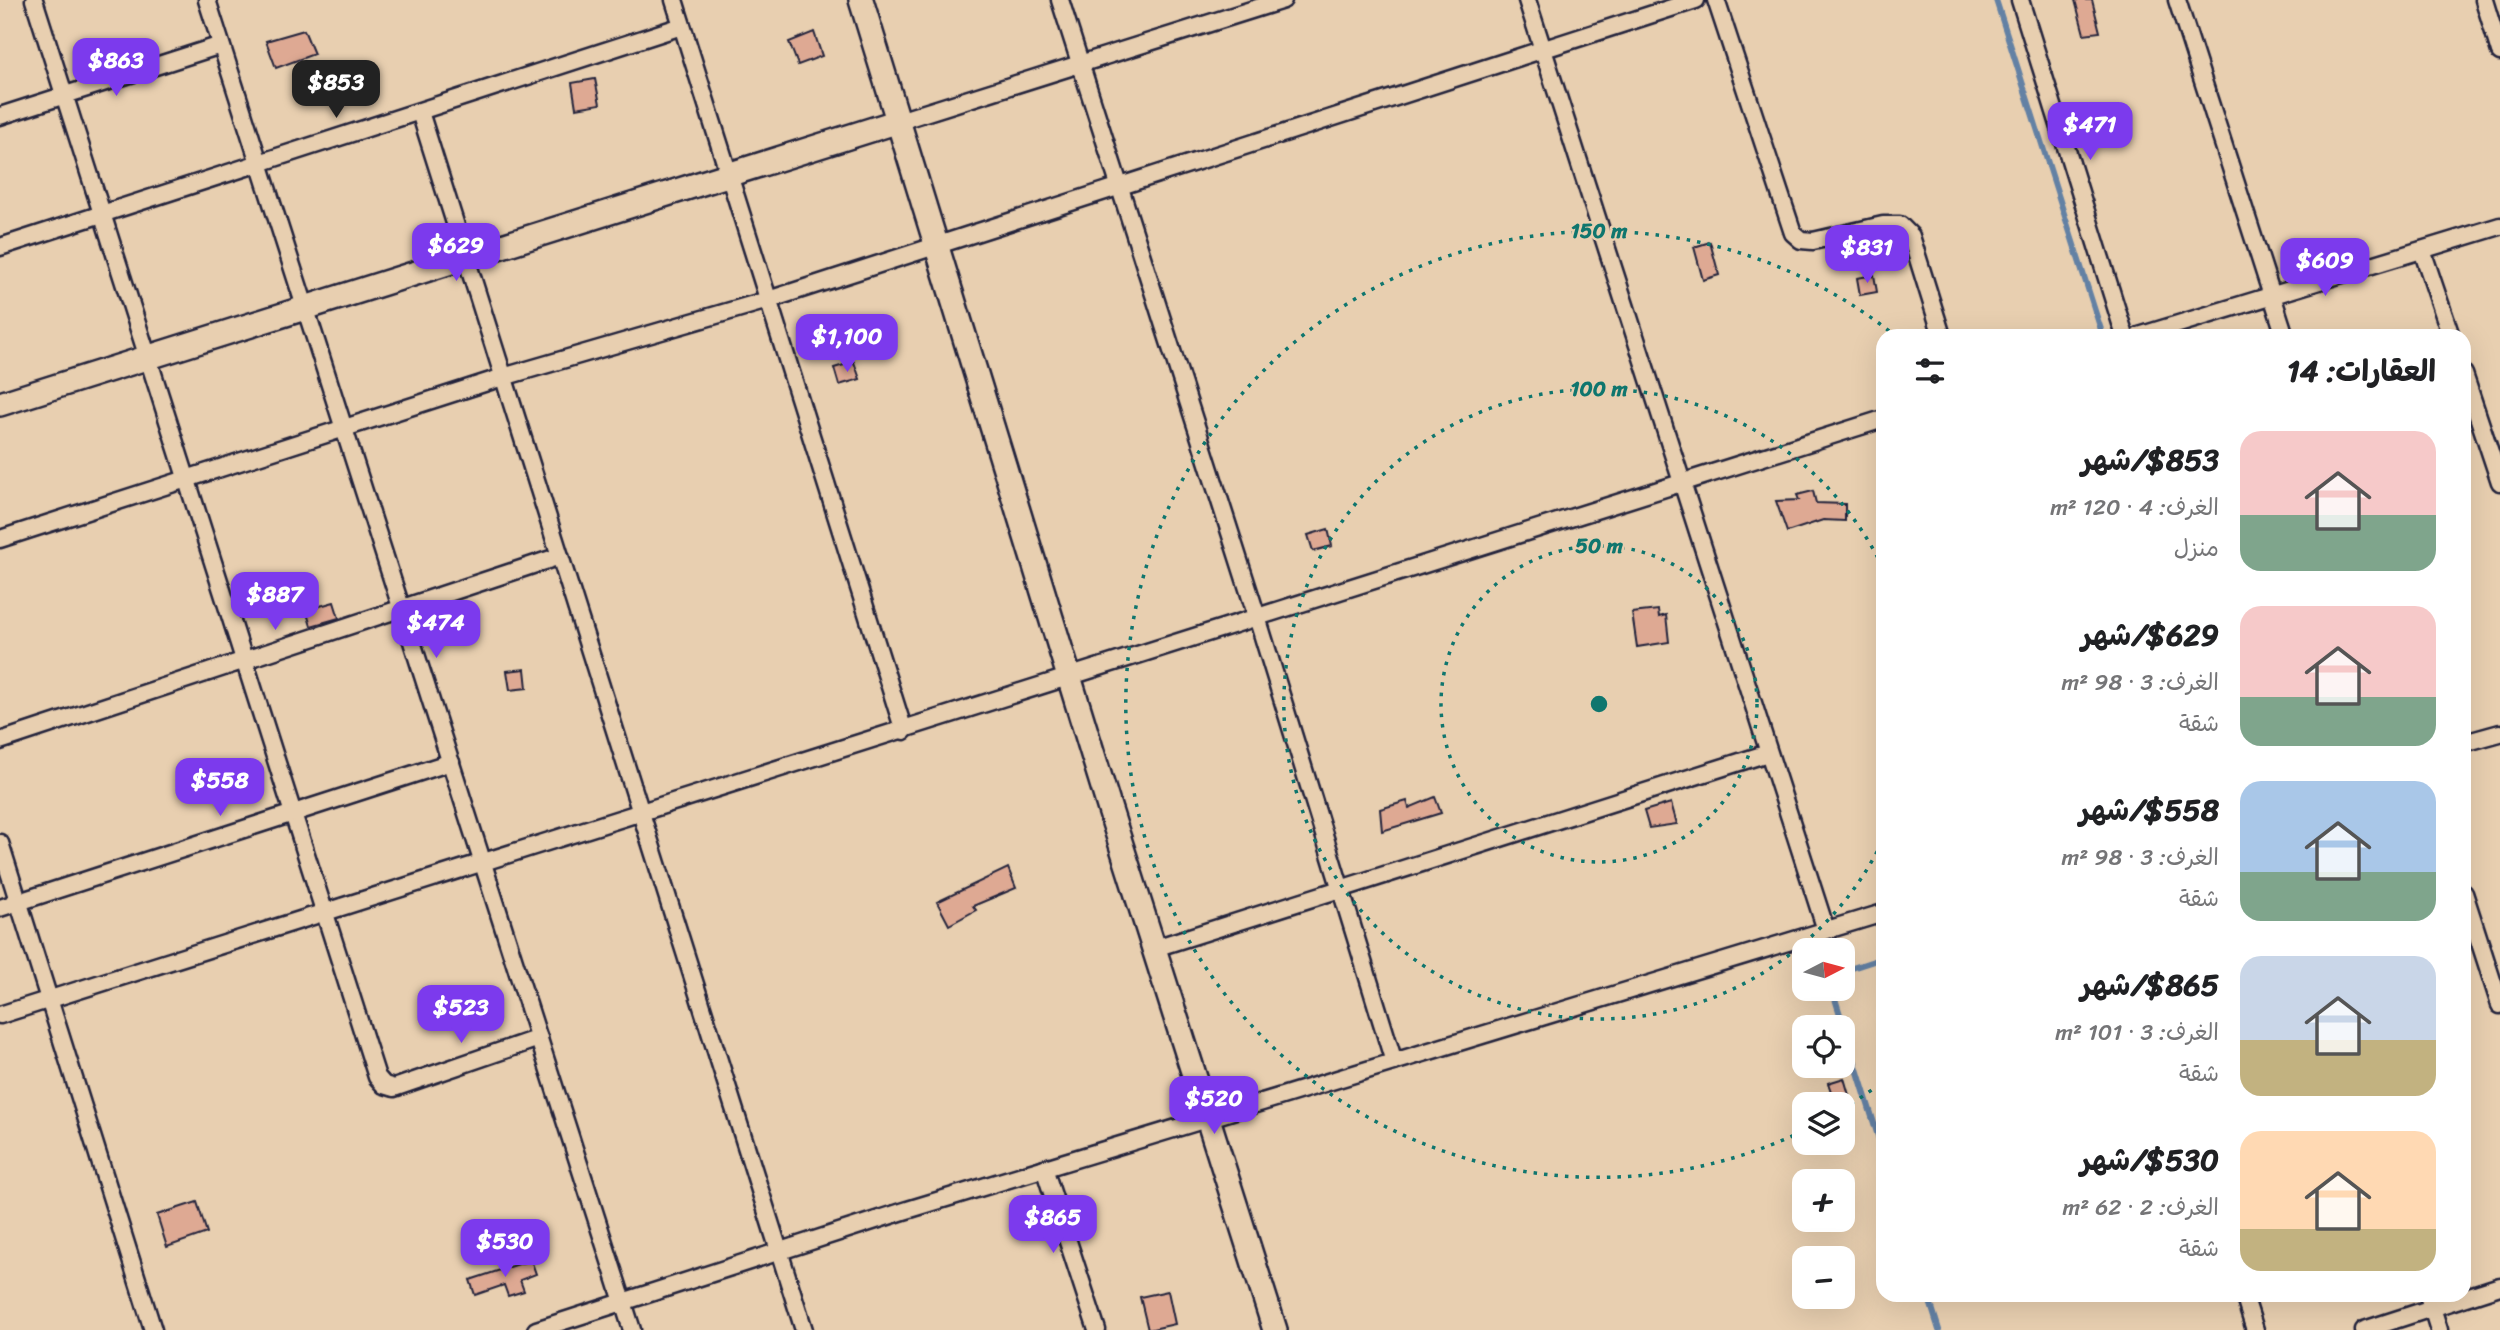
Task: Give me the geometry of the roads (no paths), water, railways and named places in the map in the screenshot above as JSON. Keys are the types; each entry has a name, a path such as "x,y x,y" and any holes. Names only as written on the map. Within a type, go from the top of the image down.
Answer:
{"street":[{"path":"34,0 376,1077 384,1085 394,1088 539,1038"},
{"path":"207,0 632,1330"},
{"path":"674,0 904,731"},
{"path":"861,0 1275,1330"},
{"path":"1060,0 1257,617 1394,1062"},
{"path":"0,404 1080,63 1231,8 1283,0"},
{"path":"1527,0 1826,930"},
{"path":"0,539 503,377 768,300 1121,188 1542,48 1696,0"},
{"path":"1716,0 1793,233 1801,240 1813,241 1883,225 1900,225 1911,236 1940,329"},
{"path":"2020,0 2123,329"},
{"path":"2177,0 2282,329"},
{"path":"2484,0 2500,52"},
{"path":"0,247 682,26"},
{"path":"0,116 221,45"},
{"path":"420,112 804,1330"},
{"path":"2162,329 2500,226"},
{"path":"2422,250 2449,329"},
{"path":"2471,395 2500,482"},
{"path":"0,1015 1876,421"},
{"path":"0,741 560,556"},
{"path":"2471,741 2500,733"},
{"path":"1155,948 1768,753"},
{"path":"0,908 451,762"},
{"path":"0,844 152,1330"},
{"path":"536,1330 1044,1168 1876,915"},
{"path":"2471,915 2500,1005"},
{"path":"1044,1168 1097,1330"},
{"path":"2471,1292 2500,1286"},
{"path":"2246,1302 2255,1330"},
{"path":"2364,1330 2428,1302"},
{"path":"2430,1302 2439,1330"}],"waterway":[{"path":"1996,0 2101,329"},
{"path":"1855,967 1876,960"},
{"path":"1836,1001 1876,1130"},
{"path":"1930,1302 1939,1330"}]}
